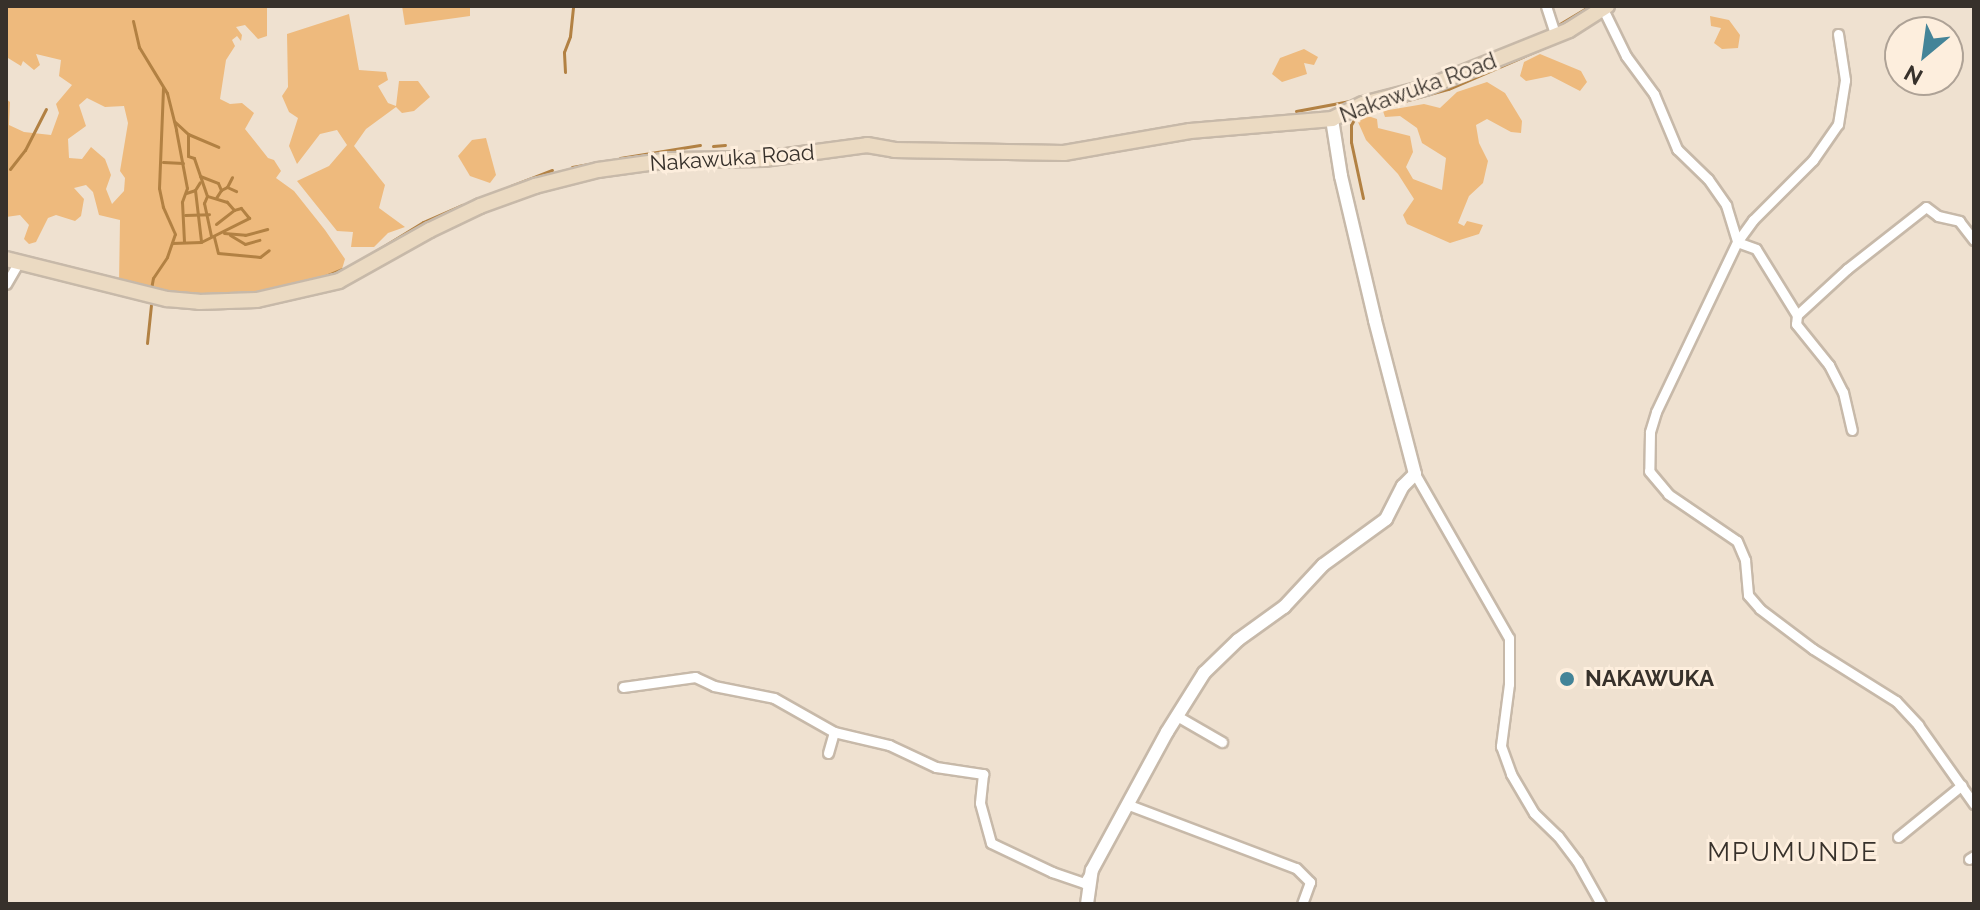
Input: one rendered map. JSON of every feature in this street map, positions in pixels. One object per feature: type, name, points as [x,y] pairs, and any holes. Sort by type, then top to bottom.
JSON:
[{"type":"main road","name":"Nakawuka Road","points":[[12,261],[167,299],[199,302],[257,300],[339,281],[480,206],[535,186],[598,170],[670,160],[764,159],[867,145],[894,150],[1064,153],[1190,131],[1332,119],[1363,104],[1425,88],[1556,36],[1605,7]]},
{"type":"street","points":[[1546,6],[1556,36]]},
{"type":"street","points":[[1605,7],[1626,56],[1654,94],[1677,149],[1708,179],[1726,205],[1737,242]]},
{"type":"street","points":[[1838,34],[1845,80],[1838,124],[1813,160],[1753,220],[1737,242],[1656,412],[1650,432],[1649,471],[1668,494],[1737,541],[1745,560],[1748,595],[1760,609],[1813,649],[1896,701],[1973,799]]},
{"type":"street","points":[[1332,119],[1341,176],[1415,474],[1509,638],[1509,684],[1501,746],[1511,774],[1534,813],[1558,836],[1577,861],[1601,904]]},
{"type":"street","points":[[1797,315],[1847,269],[1926,207],[1938,216],[1959,221],[1974,240]]},
{"type":"street","points":[[1737,242],[1756,249],[1797,315],[1796,324],[1829,365],[1843,392],[1852,430]]},
{"type":"street","points":[[6,284],[12,261]]},
{"type":"street","points":[[623,687],[695,677],[714,686],[774,698],[834,732],[889,745],[936,767],[983,774],[980,803],[991,843],[1052,872],[1084,883],[1204,673],[1238,640],[1284,607],[1323,565],[1386,519],[1403,486],[1415,474]]},
{"type":"street","points":[[1177,716],[1222,742]]},
{"type":"street","points":[[828,753],[834,732]]},
{"type":"street","points":[[1898,837],[1962,785]]},
{"type":"street","points":[[1129,805],[1296,868],[1310,882],[1302,904]]},
{"type":"street","points":[[1087,904],[1092,870]]},
{"type":"shaded area","points":[[6,6],[267,6],[267,36],[258,39],[245,25],[236,27],[242,35],[241,41],[237,36],[232,40],[235,46],[226,60],[220,99],[230,104],[242,103],[254,113],[245,129],[281,171],[276,178],[294,191],[325,230],[345,259],[342,269],[316,280],[240,294],[177,293],[119,284],[120,220],[99,215],[93,192],[86,185],[74,188],[84,199],[81,216],[75,221],[56,215],[48,218],[36,242],[29,244],[24,239],[29,225],[20,215],[6,217],[6,99],[10,102],[9,125],[24,132],[51,135],[59,113],[56,104],[72,85],[59,76],[61,60],[36,54],[40,65],[34,70],[23,61],[21,66],[8,58]],"holes":[[[87,98],[105,107],[124,106],[128,123],[120,171],[125,178],[124,191],[112,204],[106,189],[111,175],[105,159],[91,147],[82,159],[69,158],[68,139],[86,126],[79,105]]]},
{"type":"shaded area","points":[[402,6],[470,6],[470,16],[405,25]]},
{"type":"shaded area","points":[[349,14],[359,70],[386,72],[388,80],[378,86],[388,103],[396,106],[399,81],[418,81],[430,97],[414,111],[402,113],[396,107],[366,129],[354,146],[385,185],[379,208],[405,227],[388,233],[374,247],[351,247],[353,232],[337,231],[297,181],[329,166],[347,145],[337,130],[320,134],[297,164],[289,146],[298,118],[289,112],[282,96],[288,87],[287,34]]},
{"type":"shaded area","points":[[1710,16],[1729,20],[1740,35],[1738,48],[1722,49],[1714,43],[1721,28],[1711,26]]},
{"type":"shaded area","points":[[1304,49],[1318,57],[1314,65],[1304,63],[1307,74],[1282,82],[1272,74],[1280,58]]},
{"type":"shaded area","points":[[1540,54],[1581,71],[1587,82],[1580,91],[1551,76],[1526,81],[1520,76],[1524,62]]},
{"type":"shaded area","points":[[1487,82],[1505,93],[1522,121],[1521,133],[1511,132],[1487,119],[1476,125],[1479,143],[1488,161],[1483,183],[1469,196],[1458,223],[1464,226],[1467,221],[1483,225],[1479,234],[1450,243],[1407,224],[1403,215],[1414,199],[1398,174],[1366,140],[1358,122],[1368,116],[1377,119],[1378,128],[1410,136],[1413,152],[1406,167],[1413,179],[1442,190],[1446,158],[1422,143],[1417,128],[1400,116],[1385,117],[1383,111],[1424,104],[1440,108],[1457,92]]},
{"type":"shaded area","points":[[486,138],[496,175],[490,183],[470,176],[458,156],[472,140]]},
{"type":"waterway","points":[[565,72],[564,52],[570,36],[573,6]]},
{"type":"waterway","points":[[1558,25],[1590,6]]},
{"type":"waterway","points":[[133,21],[139,47],[167,93],[176,130],[187,188],[182,202],[184,242]]},
{"type":"waterway","points":[[1363,198],[1351,142],[1351,125],[1357,114],[1448,89],[1571,36]]},
{"type":"waterway","points":[[151,289],[153,278],[167,257],[175,234],[163,207],[159,188],[163,88]]},
{"type":"waterway","points":[[1296,111],[1355,100]]},
{"type":"waterway","points":[[10,169],[25,150],[46,109]]},
{"type":"waterway","points":[[174,121],[188,134],[218,147]]},
{"type":"waterway","points":[[172,243],[201,242],[249,218],[241,208],[234,210],[227,202],[207,196],[194,158],[188,156],[188,134]]},
{"type":"waterway","points":[[620,158],[700,145]]},
{"type":"waterway","points":[[713,146],[725,145]]},
{"type":"waterway","points":[[572,167],[605,161]]},
{"type":"waterway","points":[[163,162],[183,163]]},
{"type":"waterway","points":[[511,186],[552,170]]},
{"type":"waterway","points":[[200,176],[218,183],[221,190],[216,198]]},
{"type":"waterway","points":[[227,187],[232,177]]},
{"type":"waterway","points":[[186,193],[195,190],[200,182]]},
{"type":"waterway","points":[[221,190],[227,187],[236,191]]},
{"type":"waterway","points":[[475,200],[504,189]]},
{"type":"waterway","points":[[195,190],[201,241]]},
{"type":"waterway","points":[[207,196],[204,203],[211,236]]},
{"type":"waterway","points":[[358,262],[423,222],[462,205]]},
{"type":"waterway","points":[[216,224],[234,210]]},
{"type":"waterway","points":[[185,215],[209,214]]},
{"type":"waterway","points":[[224,233],[245,235],[267,229]]},
{"type":"waterway","points":[[230,235],[245,244],[259,240]]},
{"type":"waterway","points":[[214,237],[218,253],[260,257],[269,250]]},
{"type":"waterway","points":[[316,280],[342,269]]},
{"type":"waterway","points":[[287,285],[308,281]]},
{"type":"waterway","points":[[147,343],[151,305]]},
{"type":"place","name":"NAKAWUKA","points":[[1567,679]]},
{"type":"district","name":"MPUMUNDE","points":[[1793,853]]}]
